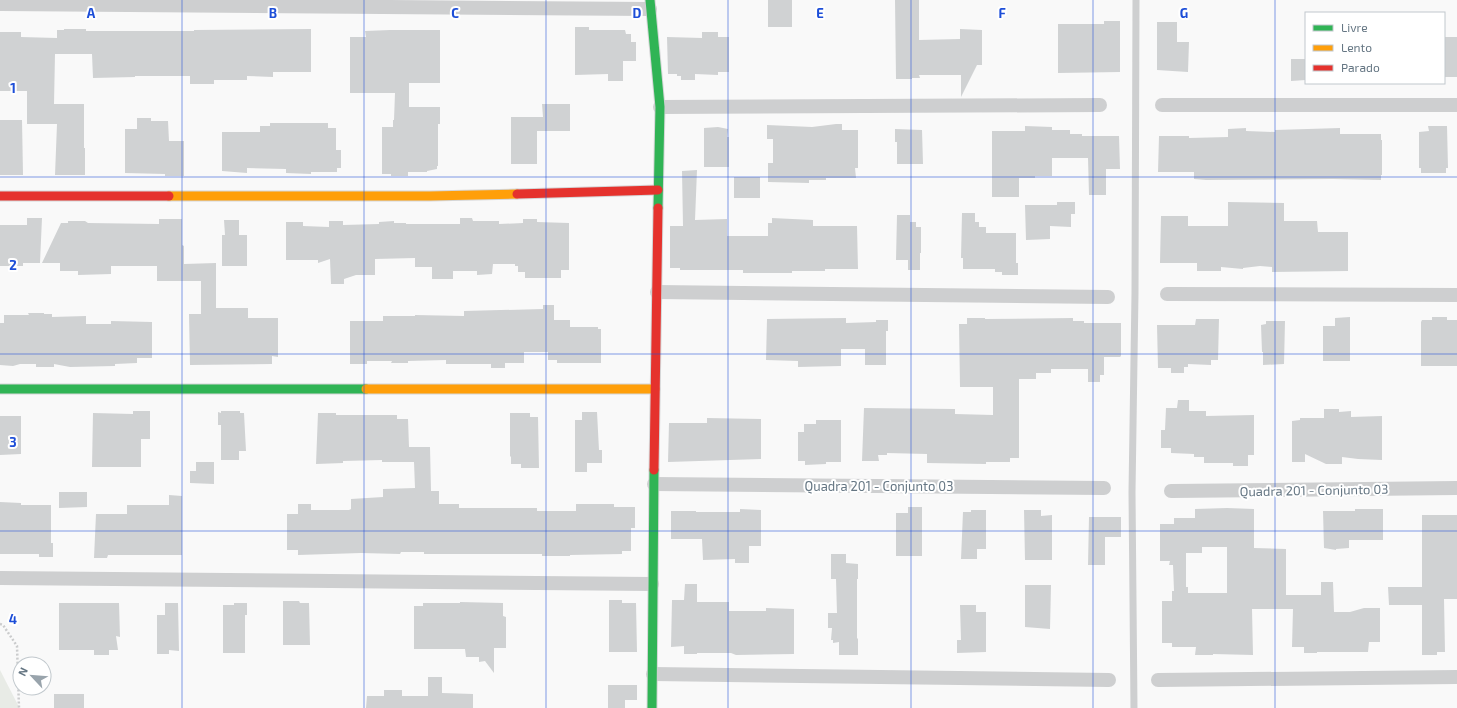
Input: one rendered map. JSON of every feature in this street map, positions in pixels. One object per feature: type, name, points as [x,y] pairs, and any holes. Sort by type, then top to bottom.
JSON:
[{"type":"street","points":[[0,4],[650,5],[660,107],[652,584],[652,708]]},
{"type":"street","points":[[660,107],[1100,105]]},
{"type":"street","points":[[1162,105],[1457,105]]},
{"type":"street","points":[[0,196],[430,196],[658,190]]},
{"type":"street","points":[[657,292],[1108,297]]},
{"type":"street","points":[[1167,294],[1457,295]]},
{"type":"street","points":[[0,389],[655,389]]},
{"type":"street","name":"Quadra 201 - Conjunto 03","points":[[654,484],[1104,488]]},
{"type":"street","name":"Quadra 201 - Conjunto 03","points":[[1171,492],[1457,488]]},
{"type":"street","points":[[0,578],[652,584]]},
{"type":"street","points":[[653,674],[1109,680]]},
{"type":"street","points":[[1158,680],[1457,678]]},
{"type":"lane","points":[[1134,708],[1132,492],[1135,293],[1136,0]]},
{"type":"path","points":[[0,624],[3,625],[17,646],[19,708]]},
{"type":"shaded area","points":[[0,670],[19,708],[0,708]]},
{"type":"building","points":[[768,0],[792,0],[792,27],[768,27]]},
{"type":"building","points":[[895,0],[919,0],[919,40],[960,39],[960,29],[982,30],[982,65],[977,65],[961,97],[961,75],[919,75],[920,78],[896,79]]},
{"type":"building","points":[[1104,21],[1120,21],[1120,72],[1058,73],[1058,24],[1104,24]]},
{"type":"building","points":[[1157,22],[1177,22],[1177,42],[1189,42],[1188,72],[1157,70]]},
{"type":"building","points":[[575,27],[589,27],[589,30],[625,30],[626,34],[631,34],[631,42],[636,42],[636,61],[623,61],[623,81],[608,81],[608,74],[575,75]]},
{"type":"building","points":[[86,29],[86,31],[194,31],[311,29],[311,72],[273,72],[273,77],[247,76],[247,80],[214,80],[214,84],[190,84],[190,76],[93,78],[92,54],[55,54],[54,104],[84,104],[85,175],[55,175],[57,124],[27,124],[27,91],[0,91],[0,32],[21,32],[21,37],[57,38],[57,30]]},
{"type":"building","points":[[440,30],[440,83],[409,83],[409,107],[440,107],[440,124],[438,124],[438,166],[437,169],[427,172],[408,172],[408,176],[391,176],[391,174],[382,174],[382,127],[393,127],[395,93],[350,93],[350,37],[366,37],[365,31]]},
{"type":"building","points":[[702,32],[718,32],[718,37],[729,37],[729,72],[718,72],[718,75],[695,74],[695,80],[681,80],[681,76],[677,76],[677,74],[668,74],[667,37],[702,38]]},
{"type":"building","points":[[1445,37],[1457,37],[1457,77],[1445,77]]},
{"type":"building","points":[[1291,59],[1305,59],[1305,80],[1291,81]]},
{"type":"building","points":[[542,104],[570,104],[570,131],[537,131],[537,164],[511,164],[511,117],[543,117]]},
{"type":"building","points":[[137,118],[151,118],[151,121],[168,121],[169,141],[184,141],[184,176],[125,173],[125,129],[137,129]]},
{"type":"building","points":[[0,120],[22,120],[23,175],[0,175]]},
{"type":"building","points":[[270,123],[328,123],[328,128],[336,128],[336,150],[341,150],[341,168],[337,168],[337,172],[311,172],[311,174],[286,173],[286,169],[247,168],[247,173],[222,171],[222,132],[260,132],[260,126],[270,126]]},
{"type":"building","points":[[842,124],[842,130],[858,130],[858,168],[855,168],[856,178],[826,178],[826,180],[809,180],[809,183],[768,182],[768,163],[773,163],[773,139],[767,139],[767,125],[812,127]]},
{"type":"building","points":[[1025,126],[1052,127],[1052,130],[1070,130],[1070,134],[1082,134],[1082,136],[1119,136],[1120,169],[1106,169],[1106,195],[1089,195],[1088,158],[1052,158],[1052,176],[1019,178],[1019,197],[992,197],[992,131],[1025,131]]},
{"type":"building","points":[[1428,126],[1447,126],[1448,168],[1446,168],[1446,173],[1421,173],[1421,168],[1419,168],[1419,132],[1429,131]]},
{"type":"building","points":[[718,127],[728,129],[727,137],[729,137],[729,167],[704,167],[704,128]]},
{"type":"building","points":[[1246,128],[1246,131],[1275,132],[1275,130],[1340,128],[1340,134],[1381,134],[1381,180],[1206,180],[1194,179],[1194,172],[1158,172],[1159,136],[1189,136],[1189,138],[1228,137],[1228,129]]},
{"type":"building","points":[[895,129],[922,130],[923,164],[897,164],[897,142],[895,142]]},
{"type":"building","points":[[697,170],[695,220],[727,219],[727,236],[768,236],[768,223],[772,223],[772,218],[813,220],[813,226],[857,226],[858,269],[792,271],[792,273],[743,273],[743,270],[680,270],[680,268],[670,268],[670,226],[683,226],[682,171]]},
{"type":"building","points":[[734,177],[760,177],[760,198],[734,198]]},
{"type":"building","points":[[1057,202],[1075,202],[1075,214],[1071,214],[1071,227],[1050,226],[1050,239],[1026,240],[1025,205],[1057,205]]},
{"type":"building","points":[[1228,202],[1284,203],[1284,221],[1317,221],[1318,232],[1348,232],[1348,271],[1272,272],[1272,267],[1260,266],[1243,269],[1221,267],[1221,271],[1197,271],[1197,263],[1160,263],[1161,216],[1188,216],[1188,226],[1228,226]]},
{"type":"building","points":[[962,213],[975,213],[975,222],[979,222],[979,227],[986,227],[986,233],[1016,233],[1016,263],[1018,263],[1018,275],[1002,275],[1002,272],[995,272],[995,269],[963,269],[963,258],[961,258]]},
{"type":"building","points":[[897,215],[910,215],[910,222],[916,222],[916,227],[921,227],[920,270],[908,270],[908,260],[896,260]]},
{"type":"building","points":[[27,218],[42,218],[40,263],[23,263],[23,266],[0,266],[0,225],[27,225]]},
{"type":"building","points":[[460,218],[472,218],[473,221],[499,221],[499,224],[523,223],[523,219],[537,219],[537,222],[569,223],[569,270],[561,270],[561,278],[525,278],[525,272],[518,272],[518,266],[515,266],[515,264],[493,264],[492,274],[477,275],[477,271],[453,271],[453,279],[432,279],[432,267],[415,267],[415,258],[375,259],[375,275],[356,275],[344,279],[344,284],[331,284],[330,259],[318,263],[318,260],[286,260],[286,222],[303,222],[303,226],[329,227],[329,221],[343,221],[343,225],[379,224],[379,222],[394,221],[394,223],[406,224],[460,224]]},
{"type":"building","points":[[159,219],[182,219],[184,264],[216,263],[216,308],[248,308],[248,318],[278,318],[278,357],[272,356],[272,364],[190,365],[189,314],[201,314],[201,281],[157,281],[157,266],[111,266],[111,274],[78,275],[78,271],[60,271],[60,263],[42,263],[61,223],[68,223],[68,221],[85,221],[88,223],[159,224]]},
{"type":"building","points":[[224,220],[239,220],[239,235],[247,235],[247,266],[222,266],[222,235],[225,235]]},
{"type":"building","points":[[543,305],[554,305],[554,320],[570,320],[570,327],[598,327],[598,329],[601,329],[601,363],[557,363],[557,360],[548,360],[548,352],[524,352],[524,363],[505,363],[505,368],[491,368],[491,364],[446,364],[446,360],[408,361],[408,363],[391,363],[392,361],[367,361],[367,364],[350,364],[350,321],[383,321],[383,316],[464,316],[464,311],[543,309]]},
{"type":"building","points":[[28,313],[52,314],[52,317],[86,316],[86,324],[111,324],[111,321],[152,322],[152,358],[137,358],[137,363],[115,364],[115,366],[70,367],[54,364],[54,367],[36,367],[36,364],[20,364],[13,366],[0,365],[0,323],[4,323],[4,315],[29,315]]},
{"type":"building","points":[[1350,317],[1350,361],[1323,361],[1323,326],[1335,326],[1335,318]]},
{"type":"building","points":[[1432,317],[1447,317],[1447,320],[1457,320],[1457,366],[1421,366],[1421,322],[1422,320],[1432,320]]},
{"type":"building","points":[[846,318],[846,323],[888,320],[888,331],[886,331],[886,365],[865,365],[865,349],[841,349],[841,366],[798,367],[798,361],[766,360],[767,319]]},
{"type":"building","points":[[967,318],[1073,318],[1073,321],[1084,321],[1084,323],[1121,323],[1121,356],[1104,357],[1104,375],[1100,375],[1100,382],[1088,382],[1088,369],[1051,369],[1051,373],[1036,373],[1036,379],[1019,379],[1019,458],[1010,458],[1010,462],[986,462],[986,464],[927,463],[927,454],[887,453],[887,455],[878,455],[879,461],[862,461],[864,408],[955,409],[955,414],[993,415],[993,387],[960,387],[959,324],[967,324]]},
{"type":"building","points":[[1196,319],[1219,319],[1218,360],[1211,360],[1211,365],[1188,364],[1188,367],[1184,367],[1184,373],[1171,373],[1171,368],[1158,368],[1157,325],[1195,325]]},
{"type":"building","points":[[1266,321],[1285,321],[1284,364],[1263,365],[1261,325],[1266,324]]},
{"type":"building","points":[[1178,400],[1189,400],[1189,411],[1206,411],[1206,416],[1254,415],[1254,455],[1248,455],[1248,466],[1233,466],[1233,463],[1204,463],[1204,457],[1194,457],[1194,454],[1171,453],[1171,448],[1161,448],[1161,430],[1165,430],[1166,408],[1177,408]]},
{"type":"building","points":[[1324,409],[1339,409],[1339,412],[1351,411],[1351,417],[1382,416],[1382,460],[1342,457],[1342,464],[1326,464],[1305,454],[1305,462],[1292,462],[1292,421],[1300,420],[1300,418],[1324,418]]},
{"type":"building","points":[[133,411],[150,411],[150,439],[141,439],[141,467],[92,467],[93,413],[133,414]]},
{"type":"building","points":[[221,411],[240,411],[240,413],[244,413],[246,451],[239,451],[239,460],[221,460],[221,425],[218,425],[218,412],[221,413]]},
{"type":"building","points":[[582,412],[597,412],[599,450],[602,450],[602,463],[587,463],[587,472],[575,472],[575,420],[582,420]]},
{"type":"building","points":[[318,413],[336,413],[336,415],[397,415],[397,419],[408,419],[409,447],[430,447],[431,491],[439,491],[439,504],[459,504],[459,508],[537,508],[537,511],[576,511],[576,504],[614,504],[614,507],[635,507],[635,528],[631,528],[631,551],[622,551],[622,554],[570,556],[542,556],[542,554],[424,554],[424,552],[401,552],[400,554],[361,553],[298,555],[298,550],[287,550],[287,514],[298,514],[298,504],[311,504],[311,510],[349,510],[351,509],[351,499],[383,497],[383,489],[415,488],[414,462],[382,462],[382,460],[343,461],[343,463],[316,464]]},
{"type":"building","points":[[510,413],[530,413],[530,417],[538,417],[539,468],[521,468],[521,464],[511,464]]},
{"type":"building","points":[[0,416],[21,416],[21,454],[0,455]]},
{"type":"building","points":[[707,418],[761,419],[761,459],[668,462],[669,423],[707,423]]},
{"type":"building","points":[[816,420],[841,420],[841,462],[826,462],[826,464],[805,465],[805,461],[798,461],[798,432],[804,432],[804,424],[816,424]]},
{"type":"building","points":[[196,462],[214,462],[214,484],[190,483],[190,471],[196,471]]},
{"type":"building","points":[[59,492],[87,492],[87,507],[59,508]]},
{"type":"building","points":[[169,495],[182,496],[182,555],[108,555],[107,558],[94,558],[96,514],[127,514],[127,505],[169,505]]},
{"type":"building","points":[[0,502],[21,503],[21,505],[51,505],[51,543],[53,543],[53,557],[39,557],[39,554],[0,554]]},
{"type":"building","points":[[908,507],[922,507],[922,556],[896,556],[896,513],[908,513]]},
{"type":"building","points":[[740,509],[761,510],[761,546],[749,546],[749,563],[735,563],[735,559],[703,560],[702,539],[671,539],[671,511],[740,512]]},
{"type":"building","points":[[1195,509],[1254,509],[1254,548],[1286,549],[1286,595],[1321,595],[1321,582],[1333,582],[1334,612],[1350,612],[1364,608],[1380,608],[1380,642],[1369,642],[1368,652],[1304,653],[1304,647],[1292,647],[1293,609],[1252,609],[1253,655],[1195,655],[1196,647],[1172,647],[1172,643],[1162,643],[1162,601],[1172,601],[1172,591],[1174,591],[1173,565],[1169,565],[1170,561],[1160,561],[1160,524],[1174,524],[1174,518],[1195,518]],"holes":[[[1202,547],[1227,547],[1227,593],[1188,593],[1188,587],[1186,587],[1186,553],[1202,553]]]},
{"type":"building","points":[[1355,509],[1383,509],[1383,540],[1349,540],[1349,548],[1336,550],[1324,548],[1323,511],[1355,511]]},
{"type":"building","points":[[971,510],[986,510],[986,549],[977,549],[977,559],[961,559],[963,512],[971,512]]},
{"type":"building","points":[[1024,510],[1041,510],[1041,516],[1052,515],[1052,560],[1025,560]]},
{"type":"building","points":[[1422,515],[1457,515],[1457,599],[1444,599],[1445,652],[1437,652],[1437,655],[1422,655],[1422,605],[1389,605],[1388,587],[1422,587]]},
{"type":"building","points":[[1089,517],[1121,517],[1121,537],[1105,537],[1105,565],[1088,565]]},
{"type":"building","points":[[831,554],[846,554],[846,563],[858,564],[858,655],[839,655],[839,642],[833,643],[833,640],[831,640],[832,628],[828,628],[828,613],[837,613],[836,579],[831,579]]},
{"type":"building","points":[[685,584],[697,584],[697,602],[729,602],[729,611],[766,611],[766,608],[794,609],[794,654],[684,654],[684,646],[671,647],[672,600],[684,600]]},
{"type":"building","points":[[1025,585],[1051,585],[1050,629],[1025,627]]},
{"type":"building","points":[[609,600],[622,600],[622,603],[636,603],[637,652],[609,652]]},
{"type":"building","points":[[283,601],[299,601],[300,603],[309,603],[310,645],[283,645]]},
{"type":"building","points":[[59,603],[119,603],[120,637],[116,636],[118,650],[109,650],[109,655],[94,655],[94,650],[59,650]]},
{"type":"building","points":[[165,603],[178,603],[179,651],[169,650],[169,654],[157,654],[157,615],[165,615]]},
{"type":"building","points":[[234,603],[247,603],[247,615],[245,615],[245,653],[223,653],[223,605],[234,605]]},
{"type":"building","points":[[423,603],[503,603],[503,616],[506,617],[506,648],[494,648],[494,673],[485,661],[479,662],[479,657],[466,657],[465,649],[414,649],[414,606],[423,606]]},
{"type":"building","points":[[960,605],[976,605],[976,612],[986,612],[986,652],[957,653],[957,640],[961,640]]},
{"type":"building","points":[[428,677],[442,677],[442,693],[473,694],[473,708],[366,708],[367,696],[384,696],[384,690],[402,690],[402,696],[428,696]]},
{"type":"building","points":[[608,685],[637,685],[637,700],[625,700],[625,708],[608,708]]},
{"type":"building","points":[[54,694],[84,694],[84,708],[54,708]]},
{"type":"traffic: fast","points":[[650,0],[660,107],[658,208]]},
{"type":"traffic: fast","points":[[0,389],[366,389]]},
{"type":"traffic: fast","points":[[652,708],[654,470]]},
{"type":"traffic: slow","points":[[169,196],[430,196],[517,194]]},
{"type":"traffic: slow","points":[[366,389],[655,389]]},
{"type":"traffic: jam","points":[[517,194],[658,190]]},
{"type":"traffic: jam","points":[[0,196],[169,196]]},
{"type":"traffic: jam","points":[[654,470],[658,208]]}]
